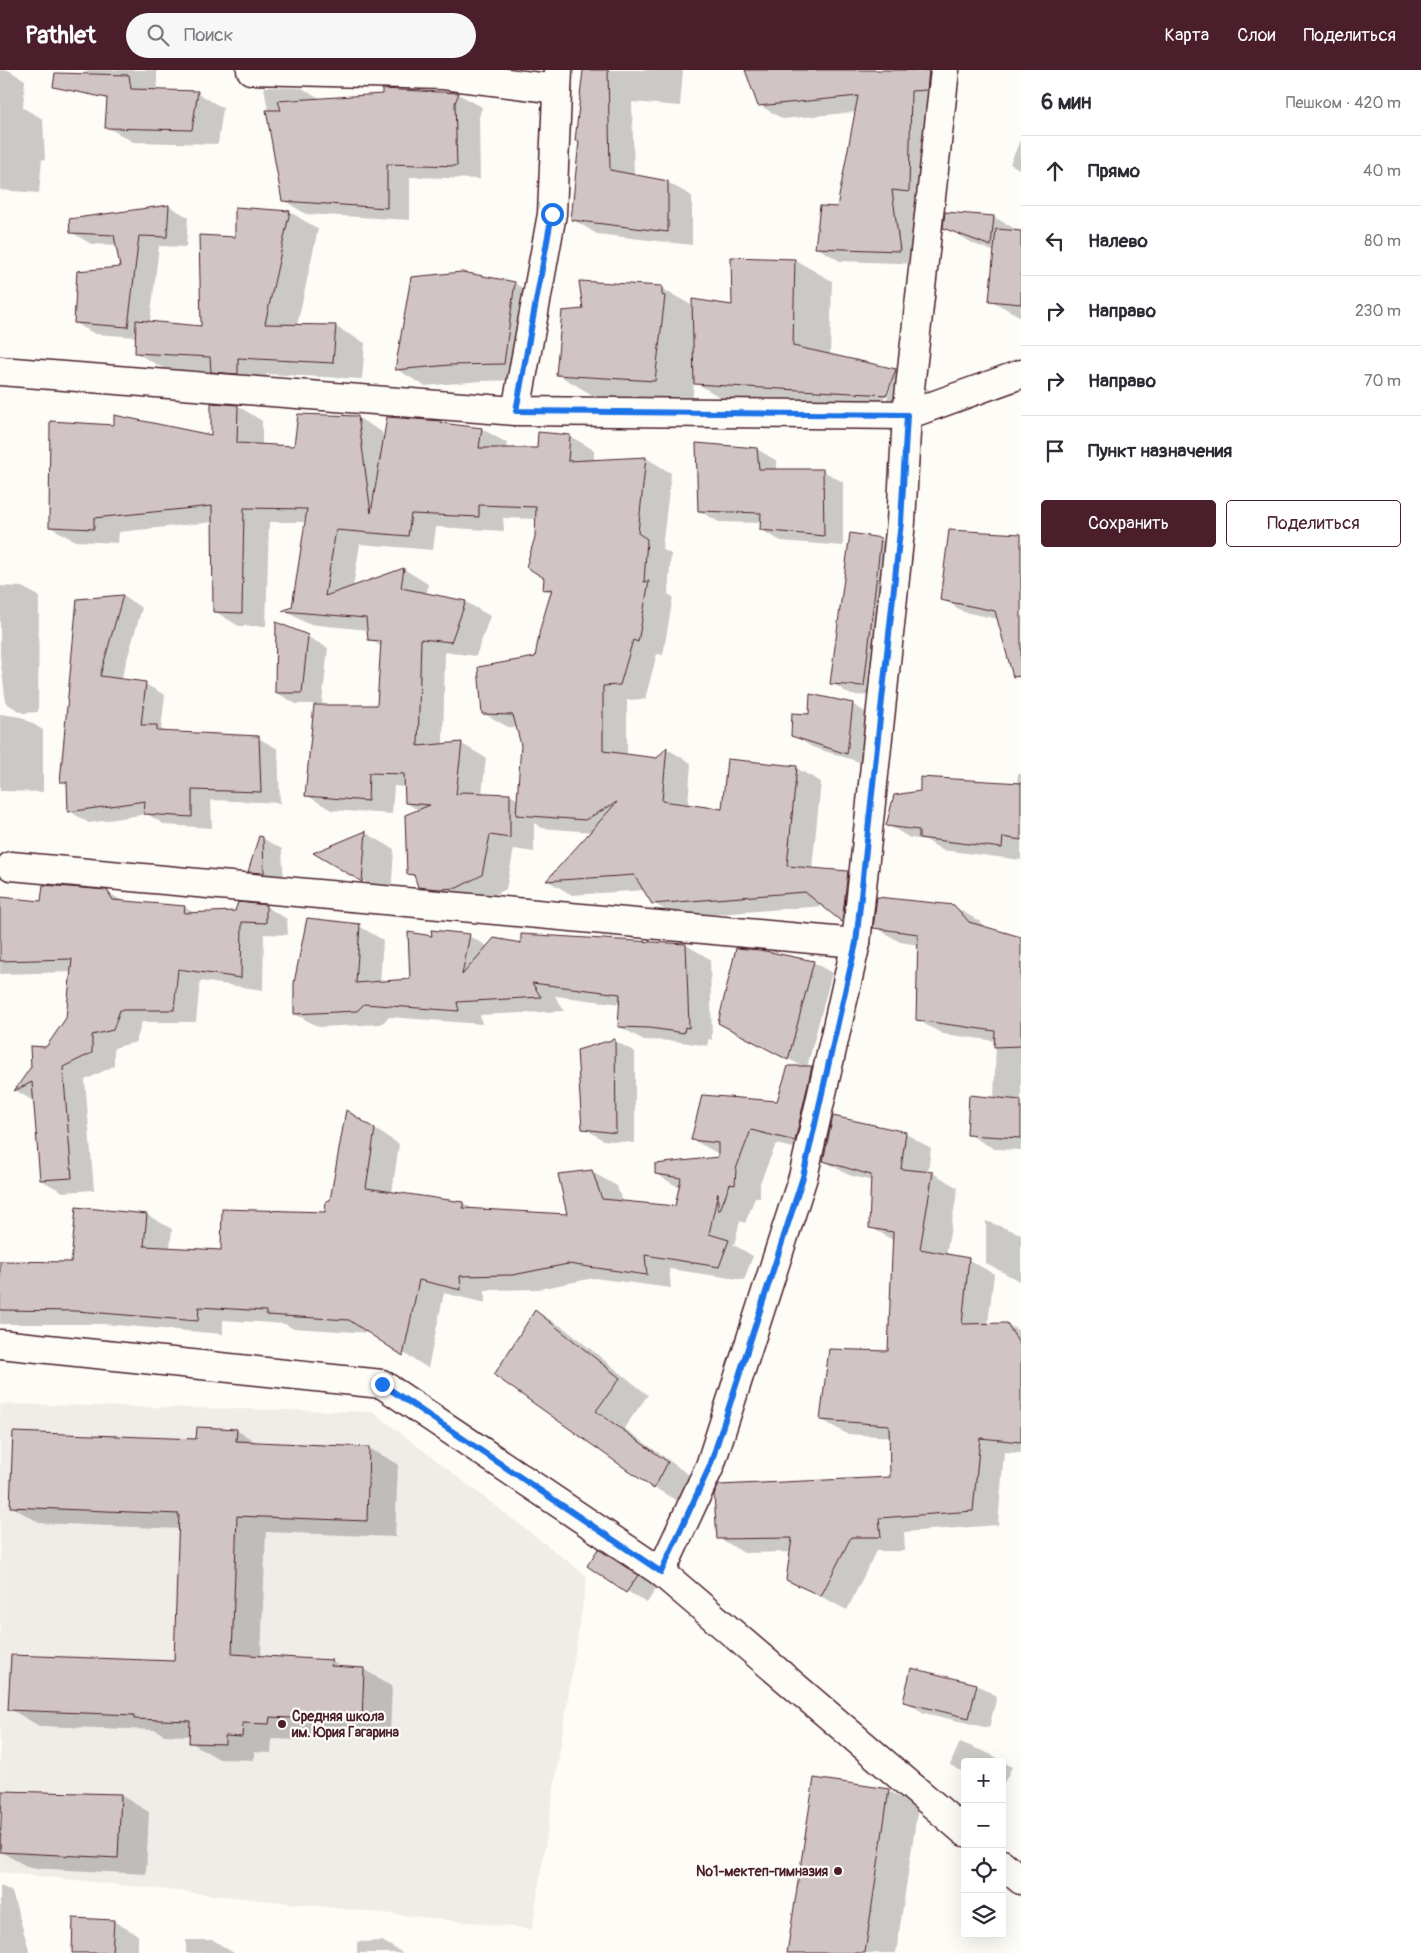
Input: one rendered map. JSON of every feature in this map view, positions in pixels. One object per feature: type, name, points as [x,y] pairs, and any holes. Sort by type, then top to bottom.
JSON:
[{"type":"street","points":[[251,70],[557,80],[552,214],[516,411]]},
{"type":"street","points":[[661,1572],[710,1466],[803,1177],[856,943],[901,522],[907,415],[945,70]]},
{"type":"street","points":[[0,371],[516,411],[907,415],[1021,374]]},
{"type":"street","points":[[11,866],[856,943]]},
{"type":"street","points":[[0,1344],[382,1384],[661,1572],[961,1829]]},
{"type":"street","points":[[1006,1867],[1021,1880]]},
{"type":"shaded area","name":"Средняя школа им. Юрия Гагарина","points":[[0,1404],[373,1412],[587,1576],[532,1929],[0,1872]]},
{"type":"building","points":[[583,70],[608,70],[610,170],[668,181],[668,232],[571,220],[579,141],[575,141]]},
{"type":"building","points":[[745,70],[929,70],[927,90],[911,91],[909,192],[892,190],[900,251],[815,248],[820,206],[837,207],[858,96],[758,106]]},
{"type":"building","points":[[55,73],[129,75],[131,89],[198,91],[192,130],[105,128],[107,98],[53,87]]},
{"type":"building","points":[[382,89],[459,93],[455,103],[457,166],[387,164],[387,208],[282,201],[266,110],[281,110],[278,101],[382,94]]},
{"type":"building","points":[[169,205],[167,237],[139,236],[128,327],[74,323],[77,271],[120,267],[114,235],[70,233],[69,219]]},
{"type":"building","points":[[235,207],[290,211],[265,324],[336,325],[333,363],[238,358],[238,374],[211,372],[210,357],[135,353],[136,320],[201,326],[199,235],[235,237]]},
{"type":"building","points":[[945,212],[994,216],[991,246],[943,228]]},
{"type":"building","points":[[996,229],[1021,231],[1021,304],[989,301]]},
{"type":"building","points":[[731,257],[795,259],[793,346],[896,369],[887,395],[694,384],[692,299],[732,305]]},
{"type":"building","points":[[462,272],[515,282],[504,364],[450,365],[395,370],[411,277]]},
{"type":"building","points":[[579,281],[662,286],[662,295],[665,296],[655,381],[556,375],[562,311],[583,309]]},
{"type":"building","points":[[211,403],[238,405],[237,443],[294,446],[298,414],[358,416],[371,513],[387,417],[441,421],[441,423],[482,428],[479,448],[537,448],[538,432],[570,435],[568,461],[646,457],[638,533],[647,539],[644,582],[649,581],[638,642],[633,640],[620,685],[603,686],[603,751],[657,758],[667,747],[662,801],[722,809],[727,759],[797,766],[787,866],[848,871],[842,922],[805,892],[652,904],[634,875],[546,881],[617,802],[585,820],[516,815],[521,745],[513,715],[482,714],[478,667],[535,657],[540,629],[552,589],[543,590],[544,578],[526,567],[535,537],[536,507],[479,505],[479,517],[411,514],[408,536],[336,530],[325,596],[404,568],[401,588],[466,601],[451,642],[421,639],[418,746],[462,742],[456,795],[462,792],[510,794],[510,838],[490,835],[482,875],[457,888],[439,889],[418,887],[414,875],[407,874],[405,815],[430,805],[405,803],[404,774],[369,773],[368,801],[305,796],[314,705],[377,705],[381,641],[368,640],[366,618],[282,611],[292,607],[307,509],[244,508],[242,613],[213,612],[212,506],[94,518],[94,529],[49,527],[50,421],[114,425],[114,415],[211,435]]},
{"type":"building","points":[[696,443],[757,448],[759,469],[823,469],[824,536],[760,530],[761,513],[698,511]]},
{"type":"building","points":[[949,530],[1021,534],[1021,676],[1013,677],[995,611],[940,600]]},
{"type":"building","points":[[850,533],[881,538],[864,686],[830,684]]},
{"type":"building","points":[[123,595],[100,676],[146,682],[141,725],[157,725],[157,731],[259,736],[261,792],[192,790],[192,817],[144,814],[145,801],[68,812],[67,782],[60,782],[77,599]]},
{"type":"building","points":[[276,622],[308,635],[302,693],[275,693]]},
{"type":"building","points":[[810,694],[853,703],[847,754],[791,736],[792,713],[809,714]]},
{"type":"building","points":[[920,777],[1021,783],[1021,840],[1003,837],[1002,848],[919,838],[919,830],[886,826],[894,795],[920,791]]},
{"type":"building","points":[[366,831],[362,882],[313,853]]},
{"type":"building","points":[[259,836],[263,837],[264,873],[248,872]]},
{"type":"building","points":[[43,885],[107,890],[113,900],[185,906],[184,913],[235,911],[238,902],[266,905],[266,923],[242,922],[241,978],[178,969],[174,1010],[120,1010],[113,1030],[92,1035],[92,1053],[63,1067],[72,1178],[40,1180],[32,1082],[14,1091],[31,1067],[30,1046],[46,1047],[66,1018],[72,959],[0,961],[0,897],[41,901]]},
{"type":"building","points":[[877,897],[954,905],[969,922],[1021,937],[1021,1046],[994,1047],[995,1031],[916,1020],[918,934],[873,928]]},
{"type":"building","points":[[307,918],[360,924],[356,983],[410,979],[408,932],[432,936],[431,930],[470,934],[462,975],[494,938],[521,943],[521,934],[686,944],[689,1028],[685,1027],[684,1033],[650,1028],[618,1027],[620,994],[532,983],[541,997],[457,1002],[459,1011],[364,1004],[357,1011],[294,1014],[294,983]]},
{"type":"building","points":[[736,948],[760,950],[814,961],[788,1060],[718,1023]]},
{"type":"building","points":[[615,1039],[616,1133],[582,1129],[577,1050]]},
{"type":"building","points":[[788,1066],[812,1066],[795,1141],[751,1130],[736,1169],[735,1185],[730,1184],[720,1210],[718,1210],[718,1193],[709,1234],[729,1240],[719,1267],[645,1255],[647,1275],[568,1264],[513,1275],[460,1276],[461,1290],[419,1280],[403,1356],[349,1320],[266,1315],[266,1311],[199,1307],[198,1321],[77,1311],[0,1310],[0,1261],[71,1262],[76,1207],[147,1214],[144,1246],[221,1250],[222,1209],[325,1212],[326,1201],[330,1200],[346,1110],[375,1129],[366,1188],[463,1202],[463,1208],[567,1214],[558,1174],[592,1170],[602,1199],[675,1206],[681,1178],[655,1174],[655,1164],[718,1157],[718,1143],[691,1140],[702,1095],[777,1101]]},
{"type":"building","points":[[969,1095],[1021,1100],[1021,1138],[967,1135]]},
{"type":"building","points":[[833,1116],[906,1132],[901,1169],[933,1172],[920,1249],[969,1258],[962,1324],[1007,1323],[1021,1347],[1021,1442],[980,1438],[973,1511],[879,1518],[881,1537],[851,1537],[821,1596],[786,1580],[792,1538],[717,1539],[714,1495],[719,1485],[890,1477],[889,1425],[820,1420],[829,1349],[888,1351],[893,1232],[869,1228],[871,1175],[823,1161]]},
{"type":"building","points":[[535,1310],[620,1378],[596,1411],[668,1462],[654,1489],[494,1375]]},
{"type":"building","points":[[197,1427],[237,1429],[236,1441],[369,1447],[367,1521],[237,1516],[232,1654],[332,1660],[331,1666],[364,1668],[362,1721],[270,1717],[269,1724],[243,1723],[242,1737],[225,1736],[225,1744],[189,1743],[190,1721],[134,1719],[134,1715],[8,1710],[11,1655],[174,1661],[179,1514],[10,1507],[13,1432],[196,1439]]},
{"type":"building","points":[[598,1549],[638,1575],[626,1593],[587,1566]]},
{"type":"building","points":[[911,1668],[977,1684],[969,1718],[903,1702]]},
{"type":"building","name":"№1-мектеп-гимназия","points":[[814,1778],[889,1789],[865,1953],[787,1953]]},
{"type":"building","points":[[2,1791],[121,1794],[118,1858],[0,1852]]},
{"type":"building","points":[[73,1918],[114,1920],[112,1953],[72,1953]]},
{"type":"place","name":"Средняя школа им. Юрия Гагарина","points":[[282,1724]]},
{"type":"place","name":"№1-мектеп-гимназия","points":[[838,1871]]},
{"type":"route","points":[[382,1384],[661,1572],[710,1466],[803,1177],[856,943],[901,522],[907,415],[516,411],[552,214]]}]
